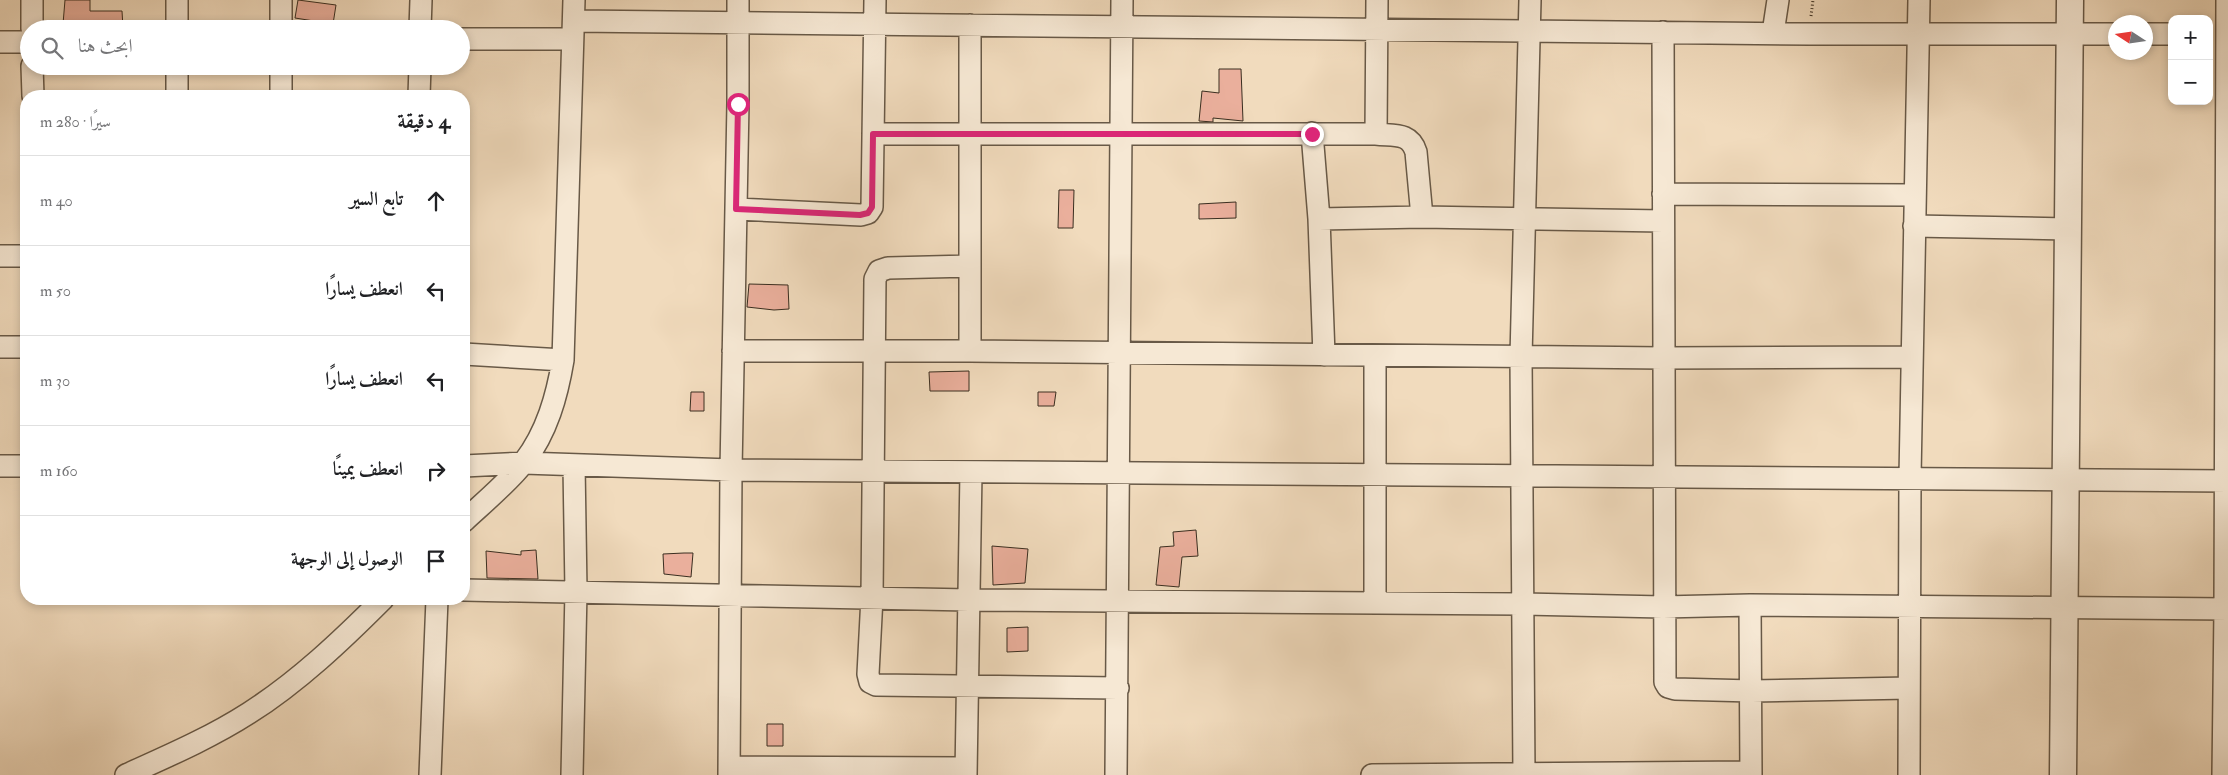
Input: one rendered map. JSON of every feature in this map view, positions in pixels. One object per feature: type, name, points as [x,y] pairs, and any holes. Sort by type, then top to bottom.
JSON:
[{"type":"street","points":[[32,0],[32,20]]},
{"type":"street","points":[[176,0],[177,20]]},
{"type":"street","points":[[281,0],[281,20]]},
{"type":"street","points":[[420,20],[421,0]]},
{"type":"street","points":[[738,0],[731,470],[729,771],[965,771],[971,472]]},
{"type":"street","points":[[736,209],[860,215],[868,213],[872,207],[875,0]]},
{"type":"street","points":[[1116,775],[1122,0]]},
{"type":"street","points":[[1376,134],[1378,0]]},
{"type":"street","points":[[1524,774],[1520,357],[1530,0]]},
{"type":"street","points":[[1773,33],[1778,0]]},
{"type":"street","points":[[1909,775],[1910,477],[1919,0]]},
{"type":"street","points":[[2063,775],[2063,606],[2066,478],[2070,0]]},
{"type":"street","points":[[2222,775],[2226,693],[2227,609],[2227,231],[2221,34],[2227,0]]},
{"type":"street","points":[[470,515],[524,463],[545,426],[557,395],[563,360],[573,20]]},
{"type":"street","points":[[470,37],[573,20],[1377,30],[2108,34]]},
{"type":"street","points":[[970,25],[970,351]]},
{"type":"street","points":[[1663,32],[1665,682],[1668,688],[1752,690],[1909,688]]},
{"type":"street","points":[[2153,34],[2168,34]]},
{"type":"street","points":[[0,42],[20,42]]},
{"type":"street","points":[[32,75],[32,90]]},
{"type":"street","points":[[177,75],[177,90]]},
{"type":"street","points":[[281,75],[281,90]]},
{"type":"street","points":[[420,75],[420,90]]},
{"type":"street","points":[[873,134],[1376,134],[1408,138],[1414,143],[1416,152],[1422,217]]},
{"type":"street","points":[[1312,134],[1324,355]]},
{"type":"street","points":[[1663,194],[1914,195]]},
{"type":"street","points":[[1318,219],[1422,217],[1663,221]]},
{"type":"street","points":[[1914,226],[2068,229]]},
{"type":"street","points":[[0,256],[20,256]]},
{"type":"street","points":[[970,266],[888,268],[880,271],[875,279],[872,597],[868,674],[870,682],[876,685],[1118,688]]},
{"type":"street","points":[[0,347],[20,347]]},
{"type":"street","points":[[733,351],[875,350],[1376,356],[1912,358]]},
{"type":"street","points":[[470,354],[563,360]]},
{"type":"street","points":[[1375,602],[1376,356]]},
{"type":"street","points":[[470,466],[524,463],[731,470],[2066,478],[2227,481]]},
{"type":"street","points":[[572,775],[576,591],[574,465]]},
{"type":"street","points":[[0,466],[20,466]]},
{"type":"street","points":[[470,590],[969,600],[1375,602],[1664,607],[1750,605],[2063,606],[2227,609]]},
{"type":"street","points":[[126,775],[196,744],[250,712],[301,673],[377,605]]},
{"type":"street","points":[[430,775],[437,605]]},
{"type":"street","points":[[1372,775],[1751,774],[1750,605]]},
{"type":"building","points":[[65,0],[90,0],[90,11],[122,11],[123,20],[63,20]]},
{"type":"building","points":[[298,0],[336,5],[334,20],[295,18]]},
{"type":"building","points":[[1219,69],[1241,69],[1243,121],[1213,118],[1213,122],[1199,121],[1202,91],[1219,93]]},
{"type":"building","points":[[1059,190],[1074,190],[1073,228],[1058,228]]},
{"type":"building","points":[[1236,202],[1236,218],[1199,219],[1199,204]]},
{"type":"building","points":[[749,284],[788,285],[789,309],[774,310],[747,307]]},
{"type":"building","points":[[969,371],[969,391],[930,391],[929,372]]},
{"type":"building","points":[[691,392],[704,392],[704,411],[690,411]]},
{"type":"building","points":[[1038,392],[1056,392],[1054,406],[1038,406]]},
{"type":"building","points":[[1196,530],[1198,556],[1182,557],[1179,587],[1156,585],[1160,547],[1174,546],[1173,532]]},
{"type":"building","points":[[992,546],[1028,549],[1025,583],[993,585]]},
{"type":"building","points":[[536,550],[538,579],[487,578],[486,551],[521,555],[521,551]]},
{"type":"building","points":[[693,553],[691,577],[664,574],[663,554]]},
{"type":"building","points":[[1028,627],[1028,651],[1007,652],[1007,628]]},
{"type":"building","points":[[767,724],[783,724],[783,746],[767,746]]},
{"type":"route","points":[[738,104],[736,209],[860,215],[868,213],[872,207],[873,134],[1312,134]]}]
